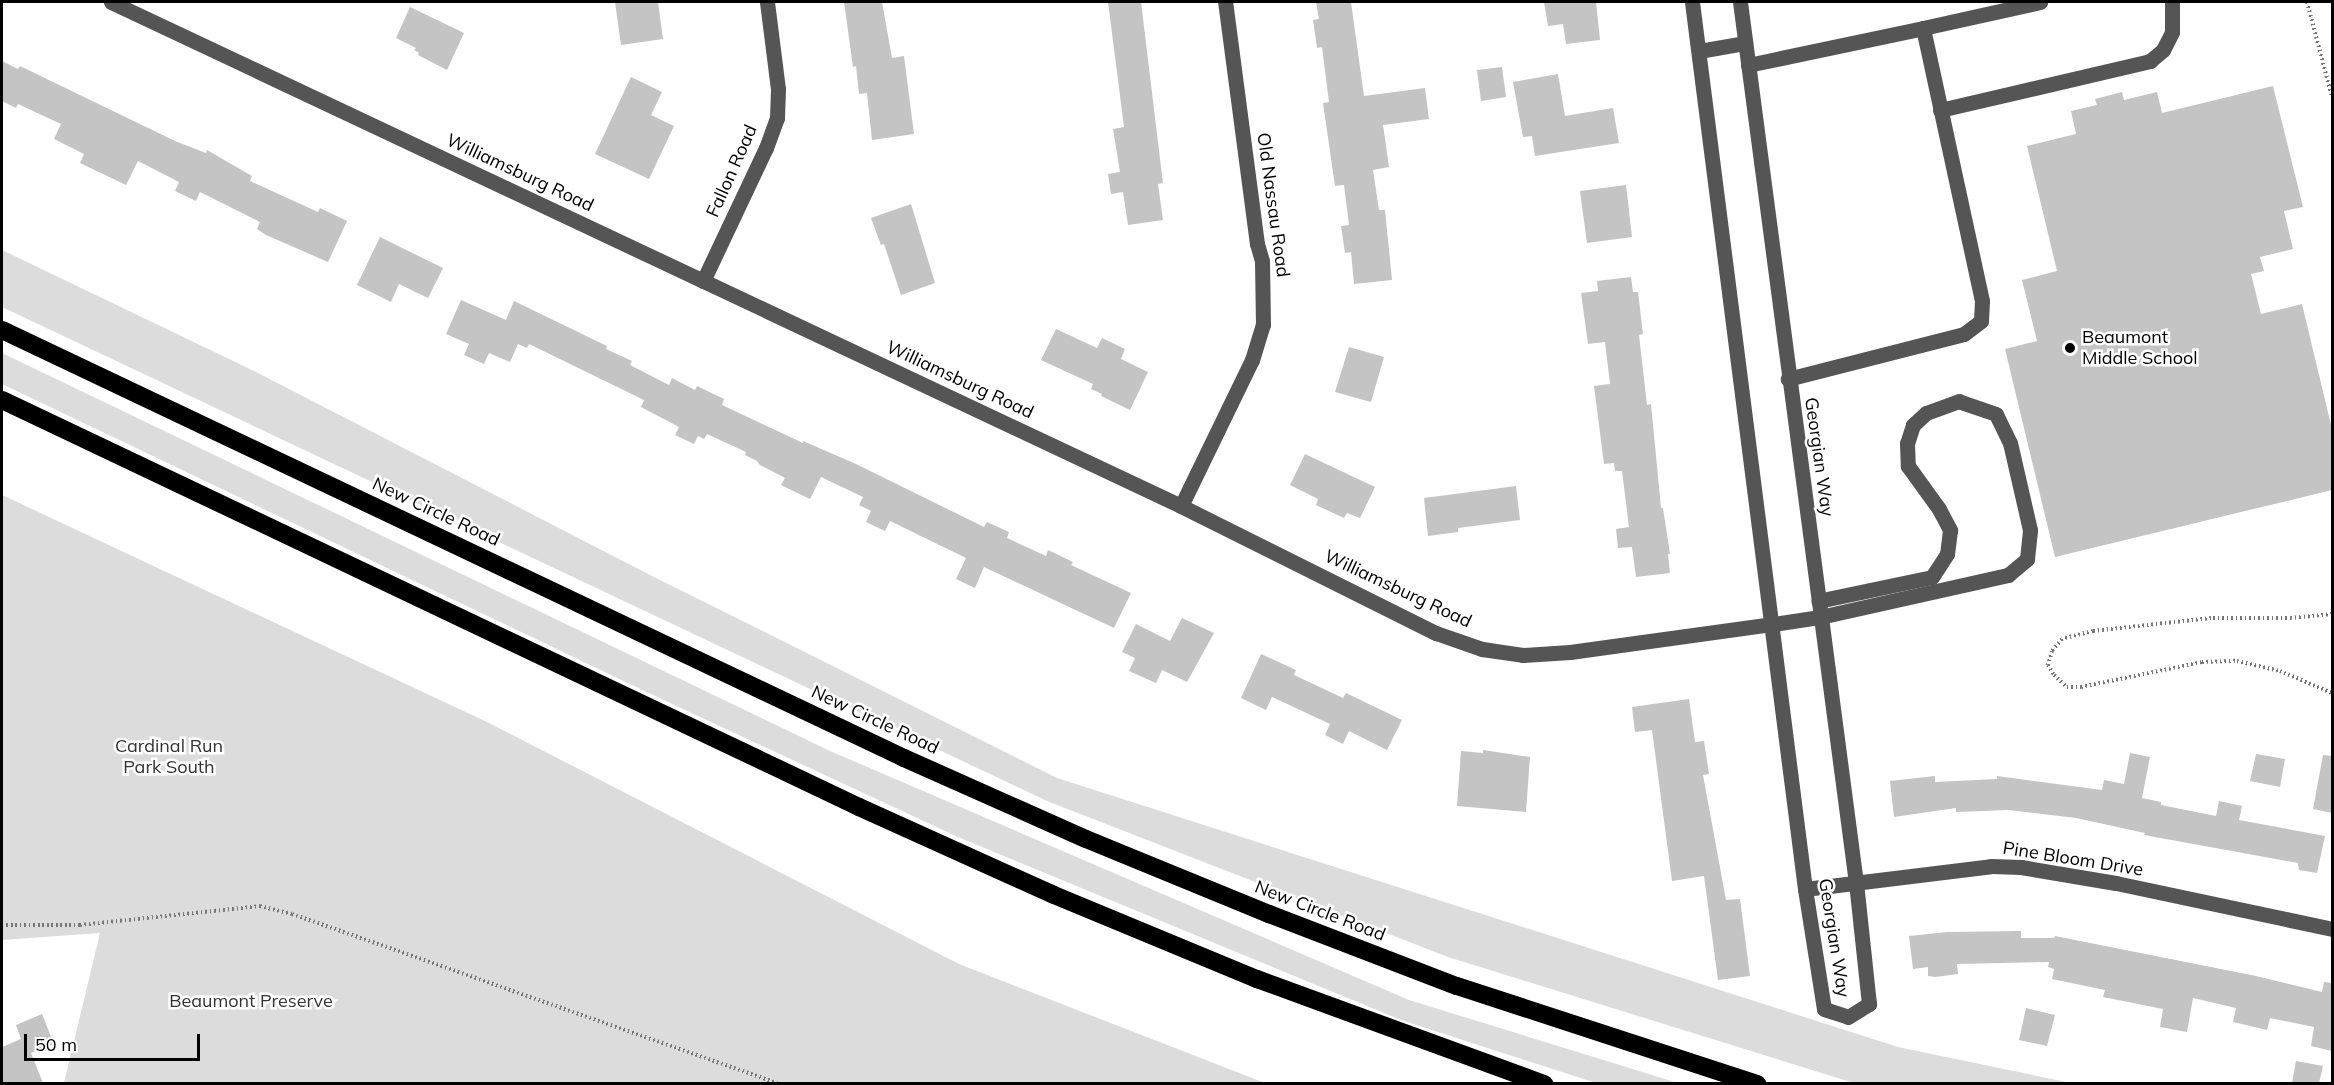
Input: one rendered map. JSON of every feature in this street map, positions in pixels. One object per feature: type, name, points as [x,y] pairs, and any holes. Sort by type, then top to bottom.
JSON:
[{"type":"highway","name":"New Circle Road","points":[[2,330],[904,758],[1086,839],[1269,914],[1457,986],[1757,1083]]},
{"type":"highway","points":[[2,400],[859,807],[1054,895],[1257,979],[1506,1072],[1544,1083]]},
{"type":"street","name":"Williamsburg Road","points":[[111,2],[1181,506],[1436,633],[1482,649],[1523,655],[1570,652],[1773,624],[1819,609]]},
{"type":"street","name":"Fallon Road","points":[[703,281],[766,148],[777,118],[778,89],[767,2]]},
{"type":"street","name":"Old Nassau Road","points":[[1181,506],[1252,360],[1263,325],[1262,261],[1257,244],[1225,2]]},
{"type":"street","name":"Georgian Way","points":[[1692,2],[1805,889],[1824,1009],[1848,1017],[1869,1004],[1857,883],[1788,379],[1740,2]]},
{"type":"street","points":[[1748,64],[2040,2]]},
{"type":"street","points":[[1940,110],[2150,61],[2163,51],[2172,32],[2172,2]]},
{"type":"street","points":[[1788,379],[1964,334],[1981,321],[1982,301],[1923,28]]},
{"type":"street","points":[[1699,51],[1745,43]]},
{"type":"street","points":[[1959,401],[1996,414],[2010,443],[2030,530],[2027,558],[2008,575],[1819,609],[1932,577],[1947,554],[1950,530],[1908,466],[1907,442],[1913,425],[1926,413],[1959,401]]},
{"type":"street","name":"Pine Bloom Drive","points":[[1805,889],[1991,866],[2021,867],[2116,883],[2332,928]]},
{"type":"path","points":[[2307,2],[2332,97]]},
{"type":"path","points":[[2332,614],[2291,618],[2211,618],[2093,631],[2062,639],[2052,651],[2048,665],[2054,675],[2067,687],[2081,687],[2202,662],[2237,661],[2280,671],[2332,693]]},
{"type":"path","points":[[2,925],[81,925],[260,906],[292,914],[780,1083]]},
{"type":"green space","points":[[2,250],[252,370],[652,576],[1057,778],[1898,1047],[2071,1083],[1854,1083],[1448,957],[1047,801],[2,307]]},
{"type":"green space","points":[[2,353],[830,751],[1409,1000],[1678,1083],[1596,1083],[1401,1020],[958,837],[653,695],[2,384]]},
{"type":"green space","name":"Cardinal Run Park South","points":[[2,495],[487,722],[959,964],[1265,1083],[64,1083],[100,933],[2,940]]},
{"type":"building","points":[[615,2],[658,2],[663,39],[621,45]]},
{"type":"building","points":[[844,2],[882,2],[892,58],[904,56],[914,134],[872,140],[867,93],[859,94]]},
{"type":"building","points":[[1108,2],[1141,2],[1163,183],[1158,184],[1163,220],[1128,225],[1123,192],[1111,194],[1108,174],[1120,172],[1113,129],[1124,127]]},
{"type":"building","points":[[1316,2],[1351,2],[1364,96],[1425,88],[1429,119],[1383,125],[1389,167],[1373,170],[1379,210],[1385,210],[1392,280],[1354,284],[1351,252],[1345,253],[1341,226],[1349,225],[1344,185],[1335,186],[1323,103],[1329,102],[1322,47],[1317,48],[1313,20],[1319,19]]},
{"type":"building","points":[[1544,2],[1596,2],[1600,40],[1566,44],[1563,24],[1548,26]]},
{"type":"building","points":[[410,7],[464,33],[447,70],[418,55],[419,53],[414,50],[416,48],[396,38]]},
{"type":"building","points":[[2,61],[18,69],[20,66],[175,141],[206,153],[207,150],[252,176],[250,181],[318,212],[320,208],[347,221],[328,262],[266,235],[257,229],[260,222],[200,192],[196,201],[175,191],[179,182],[138,161],[126,185],[80,163],[84,154],[54,139],[61,124],[18,104],[16,108],[2,101]]},
{"type":"building","points":[[1502,67],[1506,97],[1481,101],[1477,70]]},
{"type":"building","points":[[1558,74],[1565,116],[1613,108],[1619,143],[1535,156],[1532,136],[1523,137],[1513,82]]},
{"type":"building","points":[[631,77],[662,92],[651,115],[674,126],[649,179],[595,154]]},
{"type":"building","points":[[2273,86],[2303,207],[2284,211],[2293,249],[2260,257],[2264,271],[2251,274],[2261,314],[2302,304],[2332,429],[2332,490],[2055,557],[2005,349],[2037,341],[2022,280],[2057,271],[2027,146],[2076,134],[2071,111],[2097,105],[2095,99],[2122,92],[2124,100],[2157,92],[2162,113]]},
{"type":"building","points":[[1626,185],[1632,237],[1587,243],[1580,191]]},
{"type":"building","points":[[911,204],[935,283],[901,295],[884,244],[881,245],[871,218]]},
{"type":"building","points":[[380,237],[443,268],[428,298],[399,284],[391,302],[357,285]]},
{"type":"building","points":[[1631,277],[1633,292],[1638,292],[1643,334],[1639,335],[1647,405],[1651,404],[1661,508],[1663,508],[1670,554],[1668,554],[1670,573],[1636,577],[1632,547],[1618,548],[1616,529],[1629,527],[1622,471],[1615,471],[1614,463],[1604,464],[1594,386],[1610,384],[1605,342],[1588,344],[1581,293],[1598,291],[1597,281]]},
{"type":"building","points":[[461,300],[506,320],[514,301],[607,346],[606,349],[632,361],[630,365],[669,385],[672,378],[695,390],[697,386],[724,399],[722,405],[803,443],[803,441],[856,464],[984,527],[987,522],[1009,532],[1007,538],[1046,556],[1048,550],[1073,562],[1071,565],[1131,593],[1114,628],[984,567],[975,588],[956,579],[966,558],[890,521],[885,531],[866,522],[871,511],[859,505],[863,497],[821,477],[810,499],[781,485],[785,478],[745,455],[746,452],[707,434],[704,439],[698,436],[694,444],[675,435],[679,427],[641,407],[644,400],[529,344],[527,348],[518,344],[510,362],[489,353],[484,364],[464,355],[469,344],[446,334]]},
{"type":"building","points":[[1056,329],[1097,348],[1102,338],[1125,349],[1121,359],[1148,372],[1130,410],[1091,389],[1093,384],[1041,360]]},
{"type":"building","points":[[1349,347],[1384,357],[1371,402],[1335,392]]},
{"type":"building","points":[[1305,454],[1375,487],[1360,518],[1347,513],[1344,518],[1316,505],[1318,499],[1290,485]]},
{"type":"building","points":[[1516,486],[1520,520],[1458,528],[1458,532],[1428,536],[1424,498]]},
{"type":"building","points":[[1182,618],[1214,633],[1187,682],[1162,670],[1156,683],[1129,671],[1135,658],[1122,652],[1136,624],[1170,641]]},
{"type":"building","points":[[1261,654],[1296,670],[1294,675],[1343,698],[1346,693],[1402,720],[1387,750],[1349,731],[1343,744],[1325,735],[1330,724],[1272,697],[1266,710],[1241,698]]},
{"type":"building","points":[[1689,699],[1695,742],[1704,741],[1709,774],[1703,775],[1726,900],[1740,899],[1750,976],[1718,980],[1704,876],[1672,881],[1652,730],[1635,732],[1632,707]]},
{"type":"building","points":[[1483,750],[1530,757],[1526,812],[1457,806],[1461,751],[1483,753]]},
{"type":"building","points":[[2130,753],[2150,757],[2142,798],[2161,802],[2161,805],[2216,816],[2219,801],[2242,806],[2239,820],[2325,836],[2317,873],[2299,870],[2298,863],[2144,835],[2145,833],[2076,818],[2009,810],[1956,812],[1956,808],[1894,817],[1890,781],[1935,776],[1935,782],[1997,779],[1997,776],[2102,790],[2104,780],[2124,784]]},
{"type":"building","points":[[2256,754],[2285,759],[2280,787],[2250,781]]},
{"type":"building","points":[[2323,755],[2332,756],[2332,813],[2313,809]]},
{"type":"building","points":[[2021,931],[2021,938],[2054,938],[2055,936],[2256,976],[2322,992],[2324,982],[2332,983],[2332,1051],[2311,1046],[2314,1027],[2270,1018],[2267,1030],[2233,1022],[2236,1008],[2193,998],[2187,1032],[2160,1027],[2163,1009],[2103,997],[2105,990],[2052,979],[2054,969],[2048,967],[2049,962],[1957,964],[1958,974],[1935,977],[1928,976],[1928,967],[1913,969],[1909,936],[1947,932]]},
{"type":"building","points":[[2026,1008],[2055,1015],[2047,1046],[2019,1040]]},
{"type":"building","points":[[42,1014],[54,1044],[31,1053],[43,1083],[2,1083],[2,1047],[21,1039],[16,1025]]},
{"type":"building","points":[[2296,1061],[2323,1066],[2319,1083],[2292,1083]]},
{"type":"place","name":"Beaumont Middle School","points":[[2070,348]]},
{"type":"park label","name":"Beaumont Preserve","points":[[251,1001]]}]
